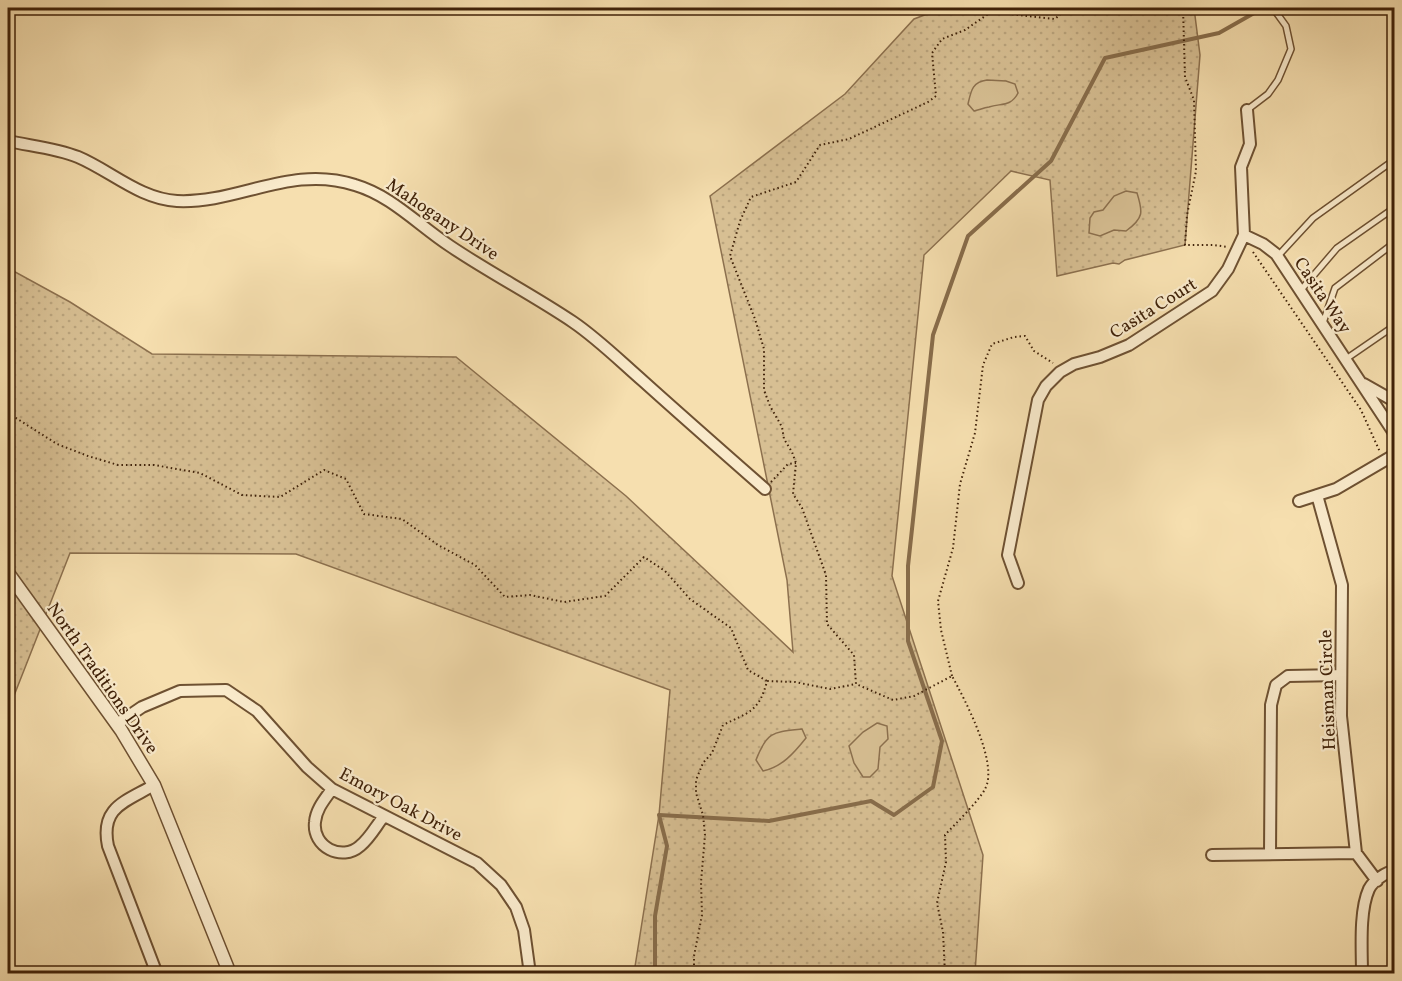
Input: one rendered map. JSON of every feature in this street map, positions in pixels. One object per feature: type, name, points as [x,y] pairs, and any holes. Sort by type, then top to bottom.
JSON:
[{"type":"street","name":"Casita Court","points":[[1018,583],[1008,555],[1038,400],[1046,386],[1063,371],[1074,364],[1107,355],[1129,345],[1198,302],[1212,291],[1228,270],[1244,236],[1241,167],[1250,144],[1247,110]]},
{"type":"street","name":"Mahogany Drive","points":[[8,141],[75,156],[106,170],[140,190],[166,200],[196,201],[310,178],[342,181],[368,189],[400,208],[438,239],[582,329],[765,489]]},
{"type":"street","name":"Casita Way","points":[[1244,236],[1263,244],[1278,257],[1363,384],[1372,402],[1395,433]]},
{"type":"street","name":"Casita Way","points":[[1363,384],[1395,401]]},
{"type":"street","points":[[1299,501],[1336,489],[1394,455]]},
{"type":"street","name":"Heisman Circle","points":[[1317,495],[1341,585],[1341,716],[1356,853]]},
{"type":"street","name":"North Traditions Drive","points":[[8,573],[117,723],[154,785],[230,974]]},
{"type":"street","points":[[1270,854],[1271,705],[1276,685],[1288,676],[1341,675]]},
{"type":"street","name":"Emory Oak Drive","points":[[117,723],[142,707],[180,691],[226,690],[257,711],[307,767],[332,789],[477,863],[501,885],[516,907],[524,930],[530,974]]},
{"type":"street","points":[[154,785],[116,807],[108,817],[105,831],[108,846],[157,974]]},
{"type":"street","points":[[332,789],[320,805],[315,822],[315,833],[318,839],[332,851],[341,853],[360,847],[384,816]]},
{"type":"street","points":[[1212,855],[1356,853],[1377,881]]},
{"type":"street","points":[[1362,974],[1365,902],[1370,887],[1387,872],[1395,871]]},
{"type":"lane","name":"Casita Court","points":[[1247,110],[1268,94],[1278,80],[1291,49],[1286,26],[1273,8]]},
{"type":"lane","points":[[1278,257],[1312,218],[1393,163]]},
{"type":"lane","points":[[1300,292],[1337,248],[1395,208]]},
{"type":"lane","points":[[1322,324],[1335,288],[1395,243]]},
{"type":"lane","points":[[1346,358],[1395,326]]},
{"type":"path","points":[[856,684],[854,655],[827,624],[826,575],[802,508],[793,494],[796,463],[764,390],[764,349],[755,318],[730,256],[740,220],[751,197],[796,182],[820,145],[849,139],[928,102],[936,96],[932,53],[942,39],[964,30],[991,12],[1055,19],[1067,8]]},
{"type":"path","points":[[1183,8],[1185,77],[1194,100],[1196,171],[1187,213],[1185,245],[1214,244],[1252,250],[1361,410],[1380,453],[1394,455]]},
{"type":"path","points":[[945,974],[943,932],[937,903],[946,862],[945,835],[986,789],[988,765],[979,732],[952,676],[941,630],[938,601],[953,548],[960,484],[975,433],[983,365],[992,344],[1025,336],[1034,351],[1063,371]]},
{"type":"path","points":[[8,412],[57,444],[88,456],[118,465],[154,465],[200,473],[242,495],[280,496],[324,470],[346,479],[364,514],[402,519],[438,545],[475,565],[505,597],[530,595],[564,602],[605,596],[644,556],[665,571],[690,599],[731,628],[748,670],[767,681],[795,682],[830,689],[856,684],[893,700],[914,696],[952,676]]},
{"type":"path","points":[[765,489],[788,464],[796,463]]},
{"type":"path","points":[[694,974],[694,956],[702,915],[701,860],[705,835],[703,815],[696,793],[696,780],[703,762],[712,753],[723,725],[750,712],[763,699],[767,681]]},
{"type":"shaded area","points":[[943,8],[1194,8],[1200,55],[1185,245],[1125,260],[1119,264],[1113,263],[1057,276],[1050,180],[1011,171],[924,255],[892,576],[983,855],[975,973],[634,973],[659,815],[670,690],[296,554],[70,553],[8,711],[8,268],[70,302],[152,354],[456,357],[626,496],[793,652],[787,580],[710,196],[845,94],[914,19]]},
{"type":"shaded area","points":[[987,80],[1015,84],[1018,93],[1009,103],[974,111],[968,104],[971,91],[975,85]]},
{"type":"shaded area","points":[[1126,191],[1137,193],[1141,210],[1136,222],[1126,231],[1114,230],[1100,236],[1089,233],[1090,218],[1094,212],[1103,210],[1114,196]]},
{"type":"shaded area","points":[[877,723],[887,726],[888,739],[880,747],[878,769],[870,777],[863,777],[854,763],[849,746],[863,732]]},
{"type":"shaded area","points":[[802,729],[806,738],[797,749],[782,763],[763,771],[756,760],[768,738],[778,732]]},
{"type":"waterway","points":[[655,974],[655,916],[667,846],[659,815],[769,821],[871,801],[894,815],[933,787],[942,741],[908,641],[908,566],[933,335],[968,236],[1051,161],[1105,58],[1219,33],[1263,8]]}]
